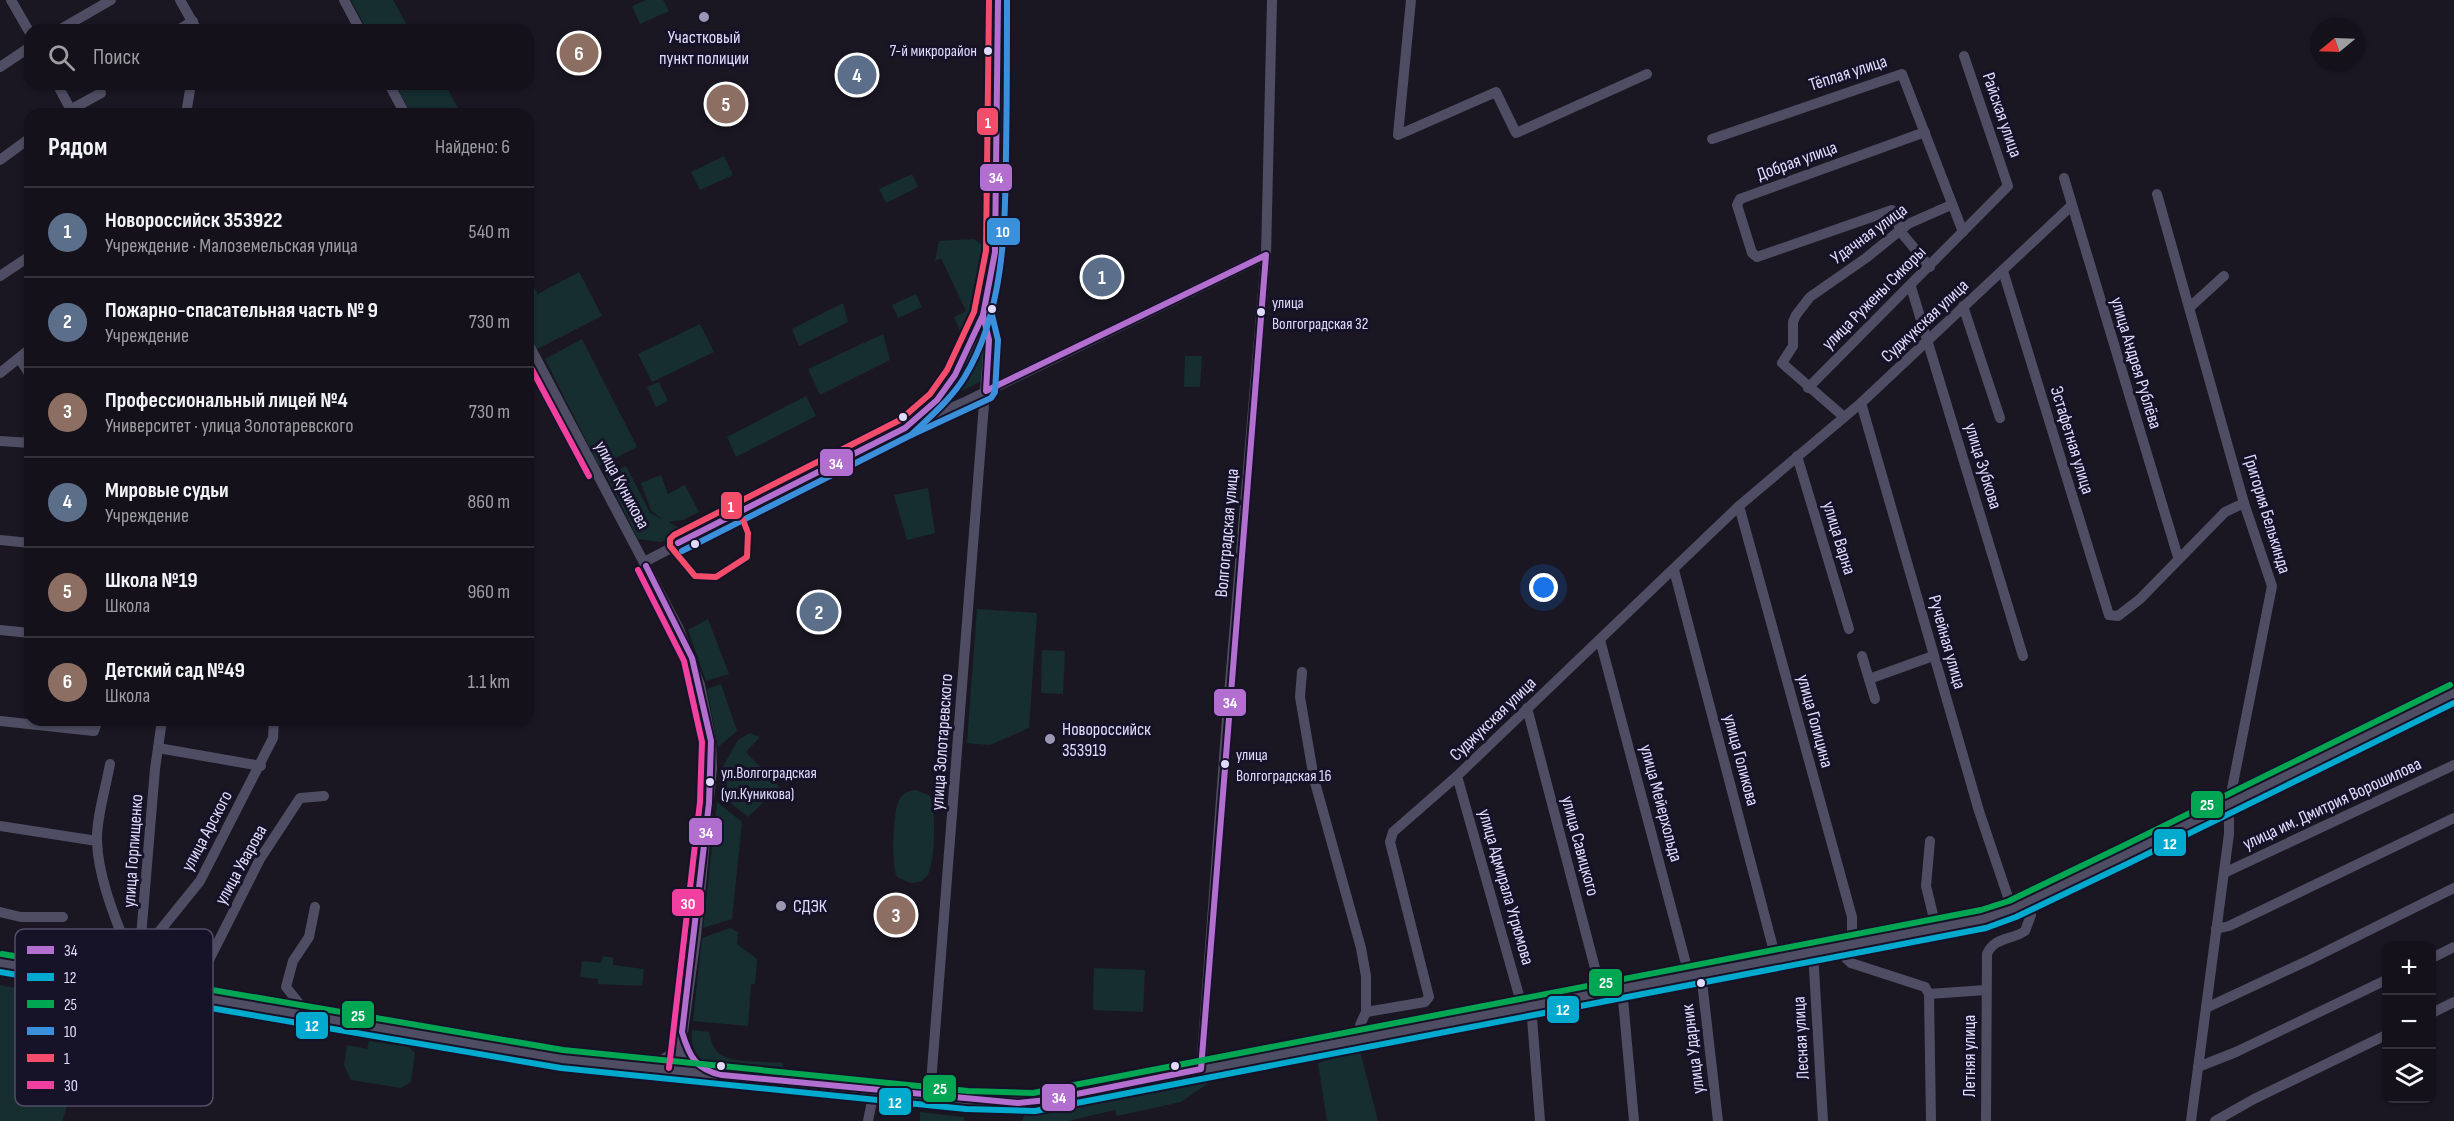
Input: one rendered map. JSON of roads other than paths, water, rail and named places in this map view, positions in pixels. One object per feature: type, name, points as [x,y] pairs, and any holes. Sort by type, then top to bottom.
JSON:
[{"type":"street","points":[[11,0],[25,24]]},
{"type":"street","points":[[69,24],[111,0]]},
{"type":"street","points":[[180,0],[194,24]]},
{"type":"street","points":[[344,0],[357,24]]},
{"type":"street","points":[[905,428],[937,400],[963,360],[983,315],[995,252],[998,0]]},
{"type":"street","name":"Волгоградская улица","points":[[1201,1069],[1227,718],[1266,255],[1272,0]]},
{"type":"street","points":[[1411,0],[1398,135],[1496,92],[1516,133],[1647,75]]},
{"type":"street","points":[[0,67],[24,51]]},
{"type":"street","name":"Райская улица","points":[[1964,56],[2008,186]]},
{"type":"street","name":"Тёплая улица","points":[[1712,139],[1902,74],[1963,232]]},
{"type":"street","points":[[60,90],[67,108]]},
{"type":"street","points":[[187,108],[190,90]]},
{"type":"street","points":[[392,90],[402,108]]},
{"type":"street","points":[[76,108],[101,93]]},
{"type":"street","name":"Добрая улица","points":[[1900,231],[1895,213],[1889,210],[1757,257],[1752,253],[1737,205],[1738,201],[1925,132]]},
{"type":"street","points":[[0,160],[24,142]]},
{"type":"street","name":"улица Андрея Рублёва","points":[[2064,178],[2178,557]]},
{"type":"street","name":"улица Ружены Сикоры","points":[[1808,388],[1846,348],[1911,287],[2008,186]]},
{"type":"street","name":"Григория Белькинда","points":[[2157,194],[2244,503],[2272,586],[2229,804],[2229,834],[2198,1067],[2194,1118]]},
{"type":"street","name":"Удачная улица","points":[[1808,388],[1782,363],[1793,346],[1793,322],[1810,297],[1916,219],[1951,205]]},
{"type":"street","name":"Суджукская улица","points":[[1366,1012],[1429,1000],[1390,838],[1393,832],[1457,776],[1739,506],[1861,403],[2071,206]]},
{"type":"street","points":[[1900,231],[1930,267]]},
{"type":"street","points":[[644,562],[905,428],[967,401],[1266,255]]},
{"type":"street","points":[[0,276],[24,260]]},
{"type":"street","name":"Эстафетная улица","points":[[2003,270],[2107,610],[2113,617],[2140,599],[2178,557]]},
{"type":"street","points":[[2190,307],[2224,276]]},
{"type":"street","name":"улица Зубкова","points":[[1911,287],[2024,656]]},
{"type":"street","points":[[1963,306],[2000,418]]},
{"type":"street","name":"улица Золотаревского","points":[[930,1096],[986,391],[989,340],[983,315]]},
{"type":"street","points":[[0,373],[24,354]]},
{"type":"street","name":"улица Куникова","points":[[534,354],[644,562],[692,658],[700,685],[711,741],[710,804],[678,1070]]},
{"type":"street","points":[[20,358],[24,365]]},
{"type":"street","points":[[1808,388],[1844,417]]},
{"type":"street","points":[[937,400],[950,404],[967,401]]},
{"type":"street","name":"Ручейная улица","points":[[1861,403],[1978,811],[2012,909]]},
{"type":"street","points":[[0,441],[24,443]]},
{"type":"street","name":"улица Варна","points":[[1797,456],[1849,629]]},
{"type":"street","points":[[2178,557],[2225,512],[2244,503]]},
{"type":"street","name":"улица Голицина","points":[[1739,506],[1852,917],[1852,945]]},
{"type":"street","points":[[0,540],[24,542]]},
{"type":"street","name":"улица Голикова","points":[[1674,570],[1776,959]]},
{"type":"street","points":[[0,630],[24,632]]},
{"type":"street","name":"улица Мейерхольда","points":[[1600,640],[1689,975]]},
{"type":"street","points":[[1862,656],[1875,699]]},
{"type":"street","points":[[1869,679],[1933,656]]},
{"type":"street","points":[[1302,672],[1300,697],[1314,779],[1361,948],[1366,976],[1366,1012],[1360,1025],[1361,1039]]},
{"type":"street","points":[[213,998],[562,1059],[874,1091],[1000,1102],[1034,1102],[1526,1005],[1983,919],[2012,909],[2125,855],[2454,693]]},
{"type":"street","name":"улица Савицкого","points":[[1527,708],[1601,992]]},
{"type":"street","points":[[0,721],[24,724]]},
{"type":"street","points":[[47,726],[94,731],[96,726]]},
{"type":"street","name":"улица Горпищенко","points":[[144,929],[161,726]]},
{"type":"street","name":"улица Арского","points":[[161,929],[200,881],[261,766],[273,738],[274,726]]},
{"type":"street","points":[[158,748],[261,766]]},
{"type":"street","points":[[110,764],[97,841],[111,909],[120,929]]},
{"type":"street","name":"улица им. Дмитрия Ворошилова","points":[[2224,873],[2454,766]]},
{"type":"street","name":"улица Адмирала Угрюмова","points":[[1457,776],[1526,1005],[1540,1121]]},
{"type":"street","name":"улица Уварова","points":[[213,953],[260,859],[300,798],[324,796]]},
{"type":"street","points":[[2216,929],[2229,926],[2454,818]]},
{"type":"street","points":[[0,826],[97,841]]},
{"type":"street","points":[[1930,841],[1926,886],[1936,927]]},
{"type":"street","points":[[2206,1008],[2454,888]]},
{"type":"street","name":"Летняя улица","points":[[1986,1121],[1985,963],[1990,946],[2025,931],[2031,915],[2029,901]]},
{"type":"street","points":[[298,1013],[298,1002],[286,987],[293,961],[309,937],[315,908]]},
{"type":"street","points":[[0,912],[21,917],[63,917]]},
{"type":"street","points":[[2436,956],[2454,947]]},
{"type":"street","points":[[1835,948],[1851,963],[1925,987],[1929,994],[1930,1121]]},
{"type":"street","name":"Лесная улица","points":[[1813,952],[1823,1121]]},
{"type":"street","points":[[0,963],[15,965]]},
{"type":"street","name":"улица Ударник","points":[[1701,973],[1718,1121]]},
{"type":"street","points":[[2198,1067],[2236,1052],[2382,982]]},
{"type":"street","points":[[1622,988],[1634,1121]]},
{"type":"street","points":[[1929,994],[1986,990]]},
{"type":"street","points":[[2436,1011],[2454,1002]]},
{"type":"street","points":[[652,1067],[672,1053],[682,1032]]},
{"type":"street","points":[[682,1032],[690,1058],[707,1073]]},
{"type":"street","points":[[2215,1121],[2254,1099],[2382,1037]]},
{"type":"street","points":[[868,1121],[874,1091]]},
{"type":"place","name":"Участковый пункт полиции","points":[[704,17]]},
{"type":"place","name":"7-й микрорайон","points":[[988,51]]},
{"type":"place","name":"Детский сад №49","points":[[579,53]]},
{"type":"place","name":"Мировые судьи","points":[[857,75]]},
{"type":"place","name":"Школа №19","points":[[726,104]]},
{"type":"place","name":"Новороссийск 353922","points":[[1102,277]]},
{"type":"place","name":"улица Волгоградская 32","points":[[1261,312]]},
{"type":"place","name":"Пожарно-спасательная часть № 9","points":[[819,612]]},
{"type":"place","name":"Новороссийск 353919","points":[[1050,739]]},
{"type":"place","name":"улица Волгоградская 16","points":[[1225,764]]},
{"type":"place","name":"ул.Волгоградская (ул.Куникова)","points":[[710,782]]},
{"type":"place","name":"СДЭК","points":[[781,906]]},
{"type":"place","name":"Профессиональный лицей №4","points":[[896,915]]}]
